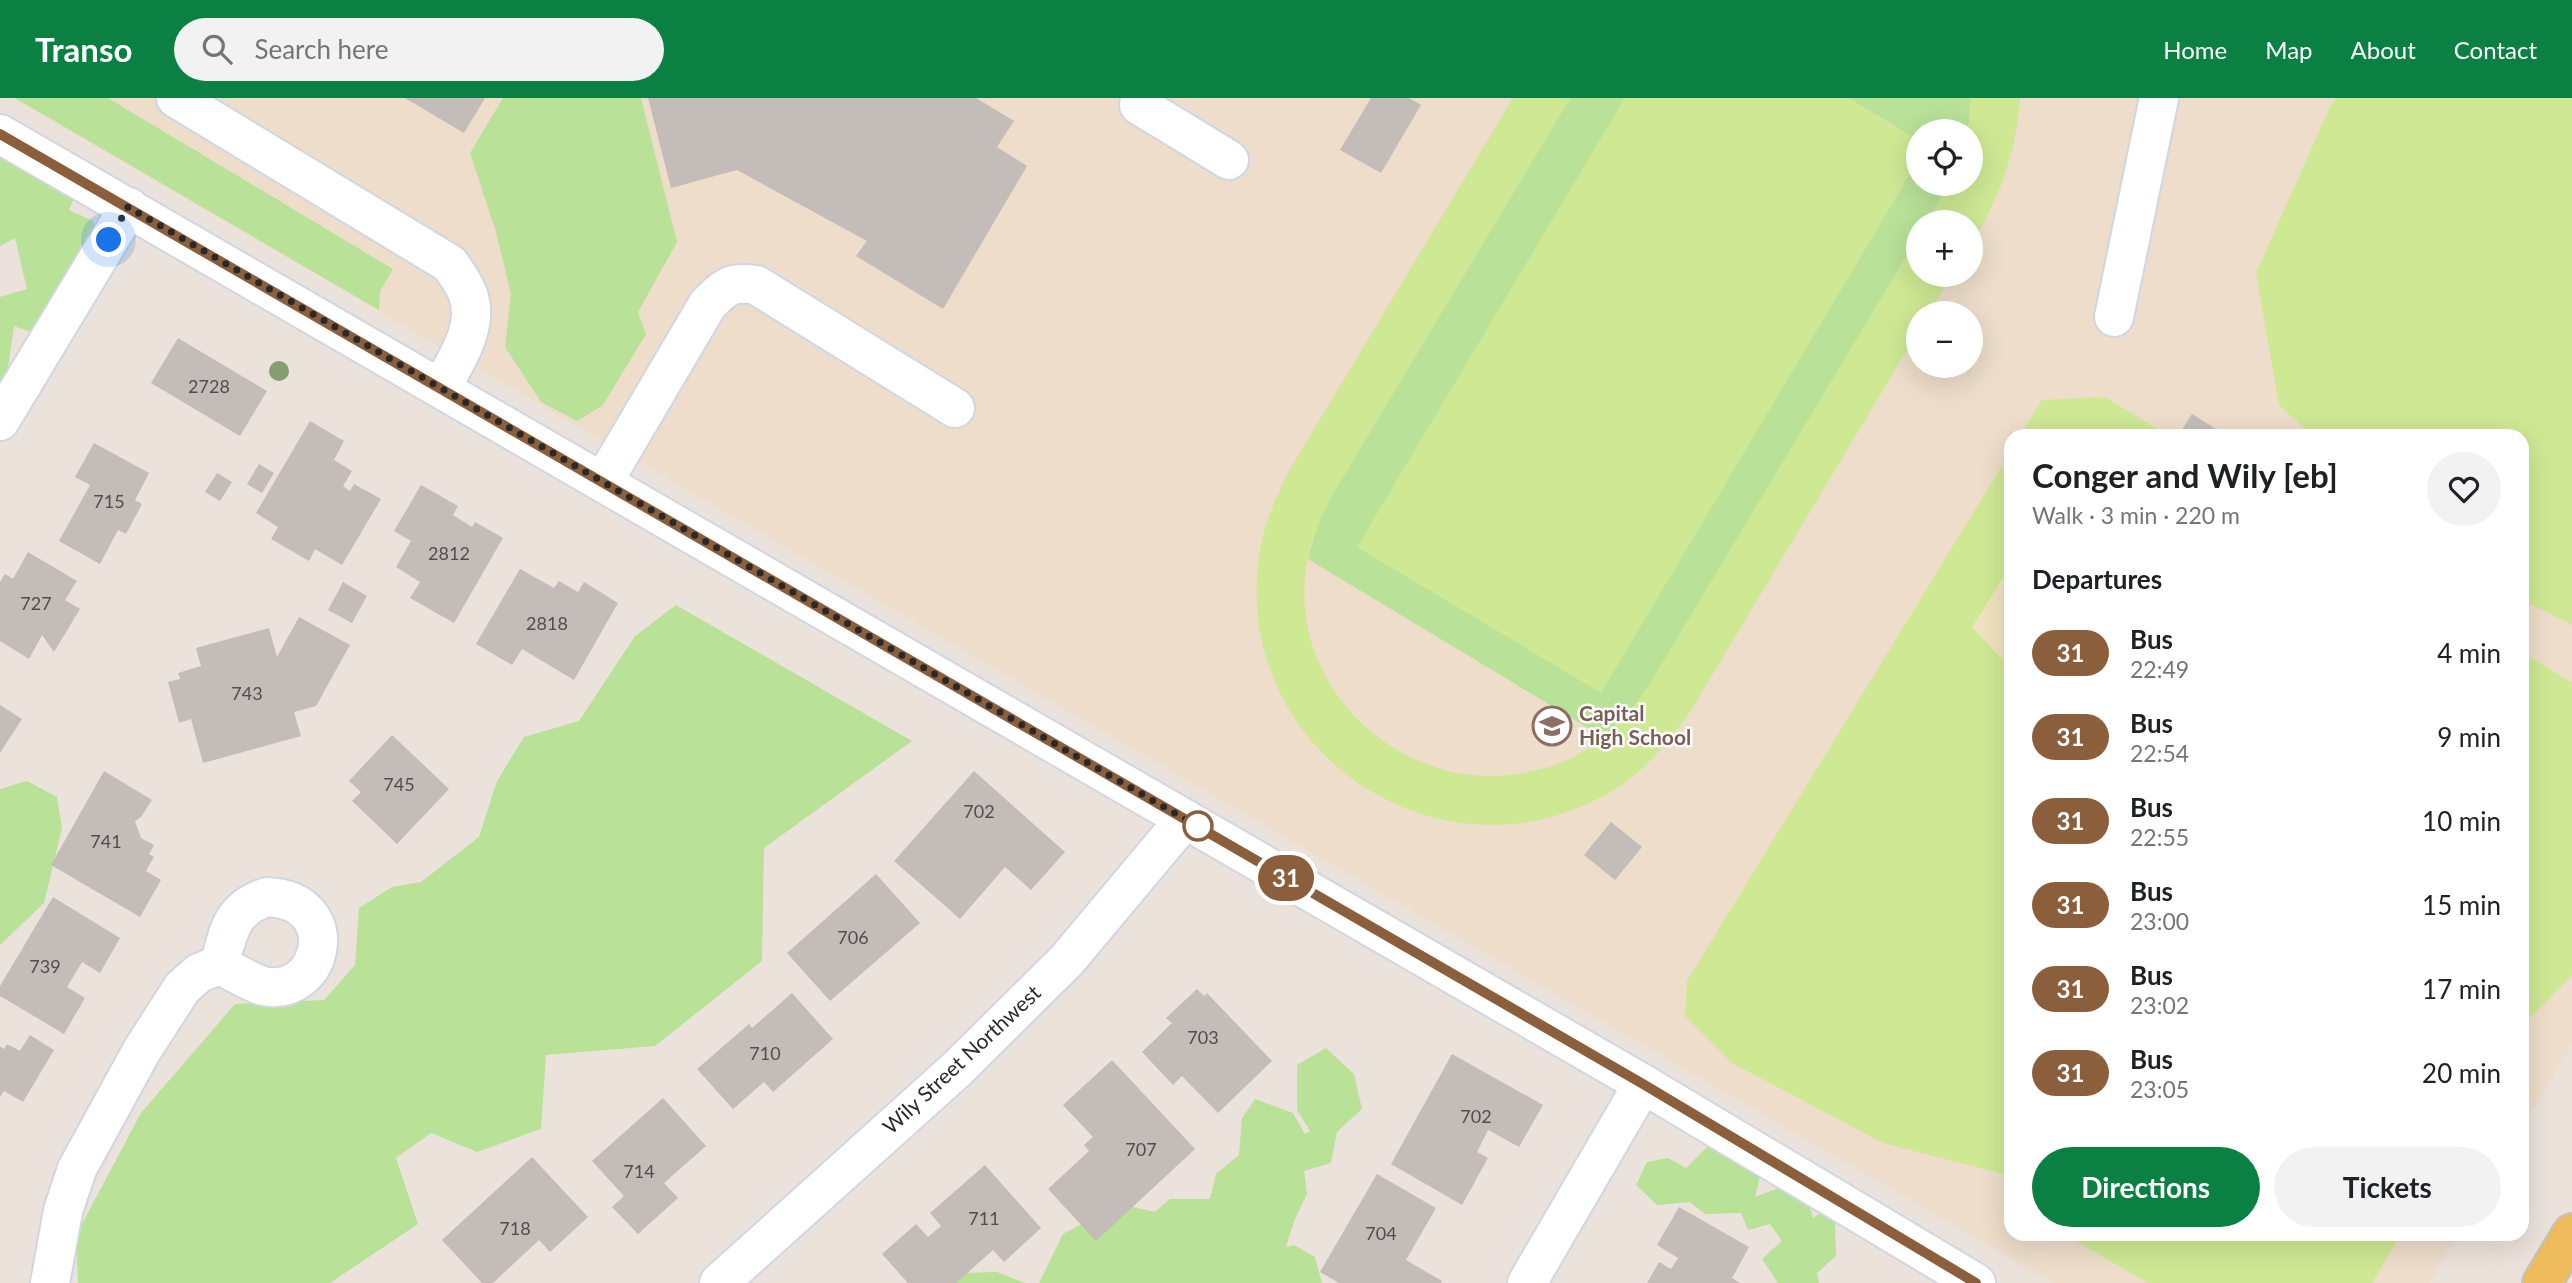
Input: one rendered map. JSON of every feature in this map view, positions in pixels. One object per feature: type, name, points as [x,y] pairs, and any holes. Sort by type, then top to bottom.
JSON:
[{"type":"main road","points":[[2542,1283],[2572,1233]]},
{"type":"street","points":[[176,98],[450,264],[468,293],[471,312],[466,341],[440,388]]},
{"type":"street","points":[[2114,317],[2159,98]]},
{"type":"street","points":[[1139,105],[1229,160]]},
{"type":"street","points":[[0,134],[1643,1084],[1976,1283]]},
{"type":"street","points":[[0,421],[128,207]]},
{"type":"street","points":[[603,482],[708,303],[723,289],[738,282],[756,285],[955,408]]},
{"type":"street","name":"Wily Street Northwest","points":[[719,1283],[957,1069],[1058,969],[1185,819]]},
{"type":"street","points":[[50,1283],[63,1210],[77,1170],[141,1052],[182,988],[199,973],[219,965]]},
{"type":"street","points":[[1527,1283],[1643,1084]]},
{"type":"shaded area","name":"Capital High School","points":[[12,98],[2572,98],[2572,1044],[2529,1116],[2529,429],[2004,429],[2004,1241],[2454,1241],[2429,1283],[2053,1283]]},
{"type":"green space","points":[[15,98],[108,98],[393,269],[380,291],[379,310]]},
{"type":"green space","points":[[503,98],[641,98],[677,242],[638,312],[646,334],[603,405],[577,421],[541,402],[505,347],[511,294],[496,232],[470,153]]},
{"type":"green space","points":[[1513,98],[1570,98],[1331,497],[1314,536],[1305,577],[1306,617],[1315,654],[1332,688],[1356,717],[1385,742],[1418,761],[1454,772],[1493,776],[1543,768],[1567,760],[1606,735],[1648,687],[1906,257],[1906,287],[1945,287],[1936,301],[1906,301],[1906,352],[1690,712],[1664,745],[1635,775],[1612,791],[1545,819],[1477,824],[1413,811],[1355,781],[1307,736],[1274,679],[1257,613],[1262,540],[1289,471]]},
{"type":"green space","points":[[1570,98],[1625,98],[1358,547],[1601,692],[1906,180],[1906,196],[1942,196],[1934,210],[1906,210],[1906,257],[1648,687],[1631,711],[1603,737],[1308,559],[1318,522]]},
{"type":"green space","points":[[1625,98],[1848,98],[1906,133],[1906,180],[1601,693],[1357,547]]},
{"type":"green space","points":[[1848,98],[1971,98],[1969,119],[1906,119],[1906,133]]},
{"type":"green space","points":[[1971,98],[2020,98],[2010,160],[1983,223],[1983,210],[1934,210],[1942,196],[1983,196],[1983,119],[1969,119]]},
{"type":"green space","points":[[2337,98],[2572,98],[2572,625],[2529,604],[2529,429],[2305,429],[2279,405],[2256,273],[2331,105]]},
{"type":"green space","points":[[0,117],[80,185],[69,210],[93,221],[100,246],[51,319],[31,332],[14,326],[7,375],[0,388],[0,297],[27,289],[15,238],[0,246]]},
{"type":"green space","points":[[2105,397],[2157,429],[2024,429],[2042,400]]},
{"type":"green space","points":[[2004,462],[2004,576],[1972,627],[2004,661],[2004,1174],[1883,1143],[1732,1063],[1685,1016],[1687,981]]},
{"type":"green space","points":[[676,605],[912,741],[764,848],[762,961],[655,1046],[546,1055],[541,1129],[477,1152],[431,1133],[396,1158],[418,1224],[330,1283],[78,1283],[76,1235],[141,1113],[235,1004],[324,1000],[355,965],[359,908],[392,887],[421,882],[479,837],[497,781],[524,737],[579,721],[635,636]]},
{"type":"green space","points":[[2529,656],[2572,683],[2572,975],[2529,1019]]},
{"type":"green space","points":[[27,781],[57,797],[62,828],[44,903],[0,945],[0,789]]},
{"type":"green space","points":[[1326,1048],[1354,1074],[1362,1109],[1337,1132],[1331,1163],[1304,1171],[1307,1194],[1294,1221],[1286,1247],[1294,1245],[1315,1257],[1322,1283],[1039,1283],[1063,1234],[1120,1204],[1155,1212],[1170,1199],[1210,1199],[1216,1174],[1239,1155],[1242,1118],[1255,1099],[1293,1113],[1305,1134],[1310,1131],[1297,1110],[1297,1065]]},
{"type":"green space","points":[[1707,1147],[1746,1159],[1760,1177],[1755,1197],[1784,1186],[1808,1201],[1813,1218],[1822,1212],[1835,1222],[1836,1256],[1817,1273],[1819,1283],[1778,1283],[1762,1259],[1782,1241],[1770,1224],[1748,1230],[1741,1213],[1705,1214],[1690,1202],[1657,1205],[1636,1185],[1647,1162],[1668,1158],[1686,1168]]},
{"type":"green space","points":[[2076,1241],[2397,1241],[2372,1283],[2148,1283]]},
{"type":"green space","points":[[997,1272],[1025,1283],[947,1283],[957,1273]]},
{"type":"sand","points":[[2004,576],[2004,662],[1971,627]]},
{"type":"building","points":[[405,98],[485,98],[464,133]]},
{"type":"building","points":[[648,98],[976,98],[1014,121],[997,147],[1027,166],[943,309],[856,256],[867,241],[737,170],[671,188]]},
{"type":"building","points":[[1371,98],[1409,98],[1421,105],[1381,173],[1340,150]]},
{"type":"building","points":[[178,338],[267,391],[240,436],[151,383]]},
{"type":"building","points":[[2192,414],[2216,429],[2182,429]]},
{"type":"building","points":[[310,421],[344,441],[334,460],[352,471],[343,486],[350,491],[354,484],[381,499],[342,565],[315,549],[309,561],[271,539],[278,527],[256,513]]},
{"type":"building","points":[[94,443],[149,473],[135,500],[142,504],[126,534],[118,530],[100,564],[59,541],[90,485],[75,477]]},
{"type":"building","points":[[259,464],[274,473],[262,493],[247,484]]},
{"type":"building","points":[[217,473],[232,482],[220,501],[205,492]]},
{"type":"building","points":[[421,485],[458,506],[453,515],[472,527],[475,522],[503,538],[454,623],[410,598],[420,582],[396,567],[411,541],[394,531]]},
{"type":"building","points":[[28,552],[77,581],[65,600],[80,609],[54,652],[42,635],[29,659],[0,641],[0,582],[5,574],[13,579]]},
{"type":"building","points":[[520,569],[554,588],[559,581],[578,592],[584,582],[618,603],[574,680],[522,649],[512,665],[476,644]]},
{"type":"building","points":[[343,582],[367,596],[352,623],[328,610]]},
{"type":"building","points":[[299,617],[350,645],[316,706],[294,712],[301,736],[203,763],[191,719],[179,723],[168,682],[180,679],[178,673],[201,666],[196,648],[269,628],[277,657]]},
{"type":"building","points":[[0,705],[22,719],[0,753]]},
{"type":"building","points":[[392,735],[449,789],[397,844],[352,801],[361,792],[349,781]]},
{"type":"building","points":[[104,771],[152,800],[141,817],[135,821],[141,838],[154,845],[149,854],[154,857],[146,871],[161,880],[140,917],[51,865]]},
{"type":"building","points":[[974,771],[1065,852],[1031,890],[1005,867],[960,919],[894,861]]},
{"type":"building","points":[[1611,822],[1642,847],[1615,880],[1584,855]]},
{"type":"building","points":[[876,874],[920,923],[830,1001],[787,953]]},
{"type":"building","points":[[53,897],[120,938],[100,973],[82,962],[67,987],[85,998],[64,1034],[0,996],[0,986]]},
{"type":"building","points":[[1197,989],[1204,996],[1207,993],[1272,1061],[1218,1113],[1182,1076],[1173,1085],[1142,1052],[1172,1023],[1166,1018]]},
{"type":"building","points":[[792,993],[833,1039],[773,1092],[764,1082],[733,1109],[697,1069],[749,1024],[752,1028]]},
{"type":"building","points":[[30,1035],[54,1050],[23,1102],[4,1091],[0,1097],[0,1046],[4,1049],[7,1044],[20,1051]]},
{"type":"building","points":[[1452,1054],[1543,1105],[1519,1147],[1488,1130],[1477,1152],[1488,1158],[1462,1205],[1391,1164]]},
{"type":"building","points":[[1112,1060],[1195,1149],[1096,1241],[1048,1189],[1089,1151],[1084,1145],[1093,1137],[1063,1105]]},
{"type":"building","points":[[663,1098],[706,1146],[664,1183],[678,1198],[638,1234],[612,1207],[624,1196],[592,1161]]},
{"type":"building","points":[[532,1157],[588,1217],[550,1252],[539,1240],[493,1283],[482,1283],[442,1240]]},
{"type":"building","points":[[985,1165],[1041,1228],[1004,1262],[993,1250],[956,1283],[908,1283],[882,1254],[916,1224],[928,1237],[941,1226],[930,1213]]},
{"type":"building","points":[[1377,1174],[1436,1208],[1406,1260],[1442,1281],[1441,1283],[1339,1283],[1320,1272]]},
{"type":"building","points":[[1679,1207],[1749,1247],[1732,1278],[1740,1283],[1647,1283],[1659,1262],[1671,1269],[1678,1258],[1657,1245]]},
{"type":"bus line","name":"31","points":[[0,134],[1643,1084],[1976,1283]]},
{"type":"place","name":"Capital High School","points":[[1552,726]]},
{"type":"route","points":[[109,240],[128,207],[1209,833],[1198,826]]}]
